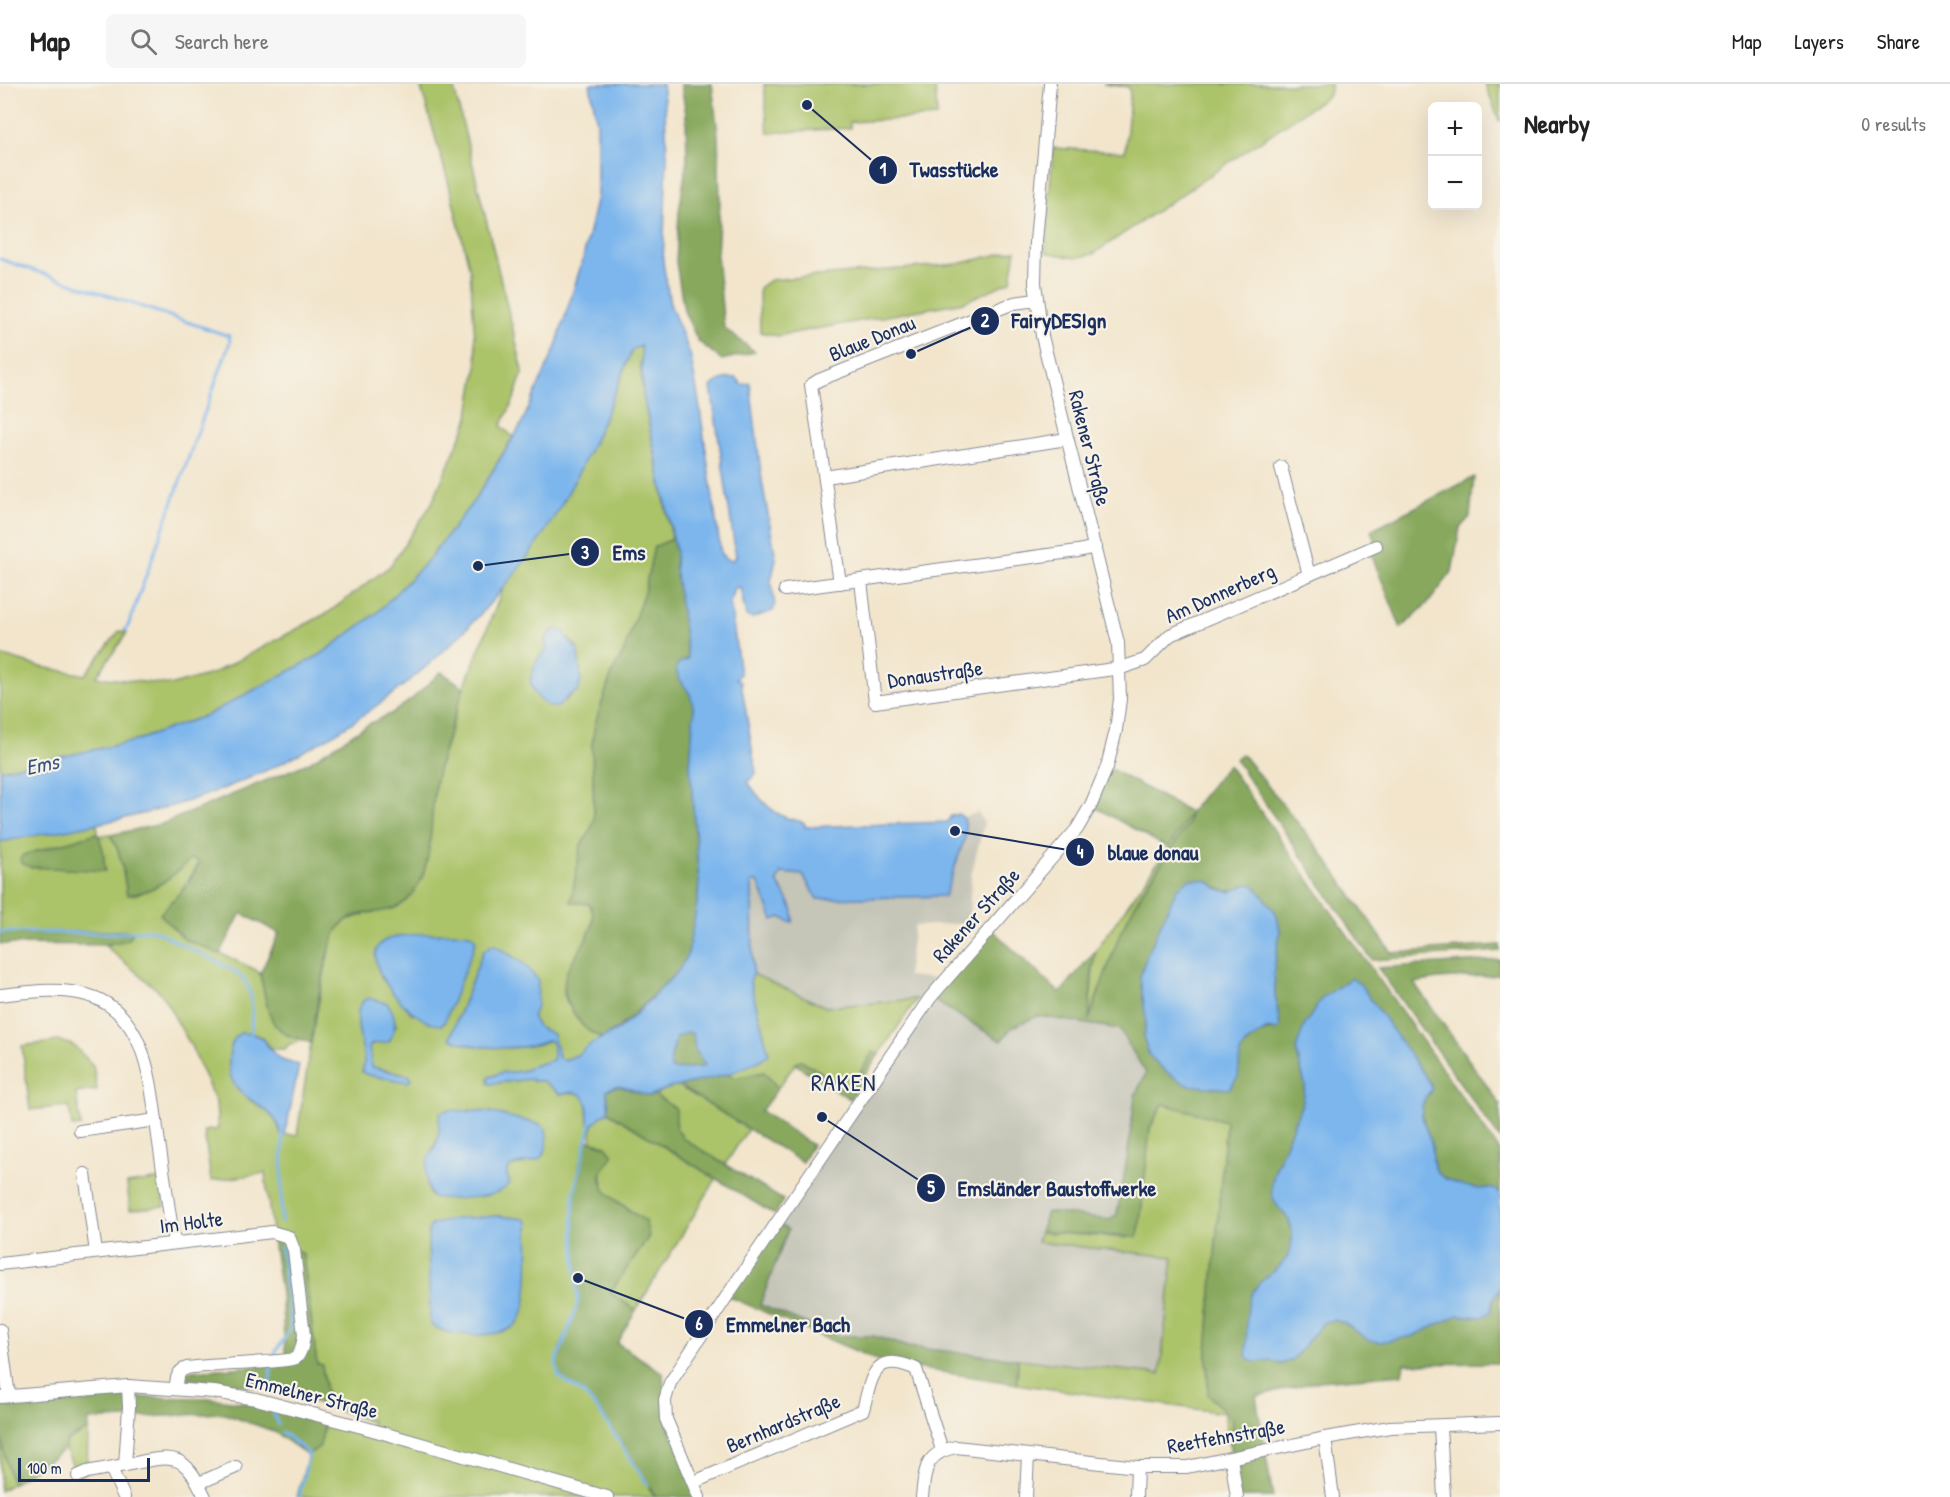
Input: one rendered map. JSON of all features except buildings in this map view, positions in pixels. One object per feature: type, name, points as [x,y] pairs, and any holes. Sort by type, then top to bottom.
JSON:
[{"type":"street","name":"Rakener Straße","points":[[699,1497],[666,1419],[665,1400],[670,1383],[930,998],[1077,829],[1092,805],[1107,767],[1116,730],[1120,699],[1120,668],[1114,622],[1042,336],[1036,300],[1036,241],[1050,84]]},
{"type":"street","name":"Blaue Donau","points":[[840,583],[811,386],[830,376],[1014,303],[1036,300]]},
{"type":"street","points":[[825,477],[1067,439]]},
{"type":"street","name":"Am Donnerberg","points":[[1281,467],[1309,574]]},
{"type":"street","name":"Am Donnerberg","points":[[1120,668],[1145,660],[1170,635],[1376,546]]},
{"type":"street","points":[[785,590],[1095,547]]},
{"type":"street","name":"Donaustraße","points":[[861,581],[875,702],[1120,668]]},
{"type":"street","points":[[0,995],[67,991],[88,996],[116,1011],[132,1030],[147,1062],[174,1243]]},
{"type":"street","points":[[80,1131],[156,1120]]},
{"type":"street","points":[[85,1174],[96,1252]]},
{"type":"street","name":"Im Holte","points":[[0,1264],[272,1232],[289,1237],[293,1244],[304,1335],[303,1345],[296,1358],[289,1361],[182,1369],[177,1378],[176,1388]]},
{"type":"street","points":[[0,1330],[4,1397]]},
{"type":"street","name":"Bernhardstraße","points":[[694,1482],[863,1410],[876,1370],[884,1363],[903,1363],[916,1369],[942,1450]]},
{"type":"street","points":[[125,1465],[129,1418],[128,1386]]},
{"type":"street","name":"Emmelner Straße","points":[[4,1397],[128,1386],[176,1388],[256,1399],[607,1497]]},
{"type":"street","name":"Reetfehnstraße","points":[[942,1450],[956,1447],[1137,1467],[1187,1467],[1390,1427],[1500,1423]]},
{"type":"street","points":[[1440,1426],[1444,1497]]},
{"type":"street","points":[[1325,1438],[1333,1497]]},
{"type":"street","points":[[922,1497],[926,1465],[934,1455],[942,1450]]},
{"type":"street","points":[[1026,1497],[1028,1455]]},
{"type":"street","points":[[78,1476],[87,1472],[125,1465],[165,1458],[173,1459],[182,1461],[190,1468],[206,1497]]},
{"type":"street","points":[[1231,1458],[1238,1497]]},
{"type":"street","points":[[199,1483],[236,1467]]},
{"type":"street","points":[[1136,1497],[1137,1467]]},
{"type":"street","points":[[111,1468],[123,1497]]},
{"type":"shaded area","points":[[978,812],[984,823],[971,876],[969,923],[914,926],[907,976],[945,980],[1012,1027],[1038,1016],[1119,1029],[1146,1073],[1135,1096],[1117,1214],[1110,1220],[1047,1212],[1037,1242],[1173,1257],[1160,1374],[908,1347],[874,1336],[838,1336],[759,1305],[788,1230],[778,1223],[929,998],[825,1007],[753,974],[752,882],[758,882],[773,920],[780,917],[794,917],[790,902],[777,882],[781,873],[803,874],[945,896],[965,837],[964,818]]},
{"type":"green space","points":[[420,84],[453,84],[523,371],[513,402],[501,426],[513,437],[476,498],[430,558],[377,613],[320,655],[207,715],[135,741],[0,770],[0,655],[37,666],[85,675],[119,631],[127,633],[96,677],[173,685],[214,673],[329,612],[390,566],[431,505],[468,420],[477,366],[470,270],[448,181]]},
{"type":"green space","points":[[681,84],[712,84],[718,135],[720,201],[717,256],[724,328],[755,352],[722,360],[698,341],[684,311],[676,262],[679,212],[687,160],[686,114]]},
{"type":"green space","points":[[764,84],[935,84],[937,117],[850,122],[850,128],[768,133]]},
{"type":"green space","points":[[1103,84],[1331,84],[1329,95],[1093,254],[1075,258],[1045,252],[1053,148],[1125,152],[1129,87]]},
{"type":"green space","points":[[1485,84],[1500,84],[1500,123]]},
{"type":"green space","points":[[1016,250],[1011,281],[964,302],[777,336],[760,332],[759,288],[770,280],[958,264]]},
{"type":"green space","points":[[641,346],[643,352],[640,364],[643,395],[672,539],[654,547],[645,589],[624,651],[612,673],[595,724],[592,745],[594,820],[589,834],[581,844],[571,902],[589,903],[593,915],[592,927],[566,978],[564,990],[571,1009],[589,1030],[603,1038],[572,1058],[560,1059],[553,1035],[538,1027],[532,1017],[537,1001],[519,967],[507,952],[491,945],[483,952],[450,1037],[471,1044],[500,1048],[528,1046],[549,1040],[553,1044],[553,1060],[526,1070],[502,1072],[488,1078],[489,1084],[530,1079],[543,1081],[560,1094],[573,1093],[585,1097],[591,1127],[574,1193],[573,1216],[578,1303],[560,1348],[559,1377],[584,1394],[599,1411],[655,1497],[297,1497],[308,1455],[325,1423],[370,1436],[372,1421],[328,1407],[322,1365],[317,1364],[294,1250],[272,1232],[265,1173],[211,1181],[204,1131],[218,1129],[216,1103],[191,1046],[161,993],[104,945],[127,940],[133,932],[0,932],[0,842],[97,823],[98,833],[24,855],[105,871],[103,850],[98,836],[110,835],[120,856],[127,895],[177,872],[191,859],[200,862],[177,897],[207,947],[260,974],[268,1010],[285,1034],[299,1039],[297,1043],[289,1044],[285,1049],[272,1049],[261,1037],[251,1033],[244,1096],[262,1107],[272,1117],[281,1135],[297,1135],[311,1043],[330,944],[336,931],[347,920],[363,915],[422,879],[427,860],[437,773],[464,687],[504,586],[538,542],[566,496],[594,442],[633,349]],"holes":[[[553,630],[565,635],[576,646],[580,673],[573,694],[558,706],[550,706],[540,656],[547,649],[545,640]],[[446,933],[412,1014],[381,977],[384,941]],[[391,1008],[396,1026],[369,1048],[372,1067],[403,1073],[402,1081],[362,1072],[365,1059],[358,1027]],[[469,1110],[489,1112],[539,1124],[525,1164],[511,1166],[507,1170],[507,1176],[432,1197],[426,1176],[427,1164],[438,1135]],[[497,1216],[525,1219],[528,1222],[527,1292],[431,1325],[428,1232]]]},
{"type":"green space","points":[[1474,477],[1470,517],[1460,528],[1452,572],[1429,602],[1401,628],[1369,549],[1376,546],[1371,530]]},
{"type":"green space","points":[[672,539],[676,552],[675,568],[688,657],[676,669],[679,678],[690,693],[694,710],[690,765],[699,882],[693,935],[687,955],[675,975],[632,1016],[603,1038],[590,1032],[580,1023],[565,994],[567,971],[587,938],[593,921],[593,912],[589,904],[571,902],[581,844],[589,834],[594,820],[592,745],[595,724],[612,673],[624,651],[645,589],[654,547]]},
{"type":"green space","points":[[441,672],[464,687],[437,775],[428,855],[421,879],[413,894],[393,909],[361,914],[351,917],[342,924],[336,933],[326,962],[311,1043],[285,1034],[274,1024],[268,1010],[260,974],[279,933],[241,913],[220,954],[184,939],[160,914],[188,884],[200,862],[191,859],[170,878],[154,887],[137,894],[127,895],[120,856],[110,835],[162,824],[308,763],[369,724],[392,713],[413,698]]},
{"type":"green space","points":[[1242,754],[1319,849],[1392,953],[1500,945],[1500,951],[1372,960],[1235,759]]},
{"type":"green space","points":[[1228,765],[1500,1151],[1500,1193],[1489,1188],[1470,1188],[1447,1179],[1435,1168],[1431,1144],[1422,1116],[1425,1098],[1430,1093],[1296,1049],[1305,1085],[1303,1101],[1274,1173],[1278,1206],[1290,1224],[1292,1247],[1275,1273],[1254,1290],[1252,1362],[1270,1360],[1281,1364],[1293,1359],[1323,1323],[1333,1320],[1344,1323],[1360,1334],[1413,1336],[1458,1315],[1482,1317],[1493,1306],[1493,1300],[1500,1287],[1500,1363],[1404,1364],[1402,1374],[1320,1381],[1256,1396],[1273,1497],[1237,1497],[1230,1448],[1232,1420],[1208,1394],[1207,1352],[1226,1121],[1163,1104],[1150,1128],[1137,1237],[1040,1232],[1047,1212],[1110,1220],[1117,1214],[1135,1096],[1146,1073],[1119,1029],[1038,1016],[1012,1027],[1001,1041],[930,998],[990,928],[1060,993],[1096,950],[1092,969],[1089,1020],[1120,933],[1142,892],[1188,824],[1190,814],[1168,848],[1091,805],[1107,767],[1190,812]],"holes":[[[1206,880],[1227,891],[1249,884],[1280,930],[1274,970],[1280,1026],[1277,1030],[1266,1031],[1256,1036],[1240,1053],[1144,1039],[1146,1019],[1140,977],[1146,958],[1159,929]]]},
{"type":"green space","points":[[1191,812],[1188,824],[1142,892],[1120,933],[1087,1024],[1096,950]]},
{"type":"green space","points":[[98,833],[103,850],[105,871],[30,867],[23,864],[20,859],[23,855]]},
{"type":"green space","points":[[134,931],[127,940],[104,945],[0,944],[0,932]]},
{"type":"green space","points":[[1500,960],[1500,975],[1414,983],[1500,1104],[1500,1139],[1378,968]]},
{"type":"green space","points":[[753,974],[826,1007],[917,999],[879,1054],[873,1052],[849,1090],[801,1060],[795,1064],[778,1088],[764,1072],[735,1078],[727,1074],[769,1054],[750,982]]},
{"type":"green space","points":[[688,1032],[693,1034],[695,1050],[705,1065],[671,1069],[670,1062],[676,1037]]},
{"type":"green space","points":[[59,1041],[73,1045],[93,1065],[97,1090],[76,1093],[81,1126],[72,1127],[69,1106],[30,1110],[22,1046]]},
{"type":"green space","points":[[873,1052],[879,1054],[850,1099],[795,1064],[801,1060],[849,1090]]},
{"type":"green space","points":[[764,1072],[778,1088],[761,1111],[812,1145],[802,1162],[679,1086],[727,1074],[735,1078]]},
{"type":"green space","points":[[618,1086],[649,1096],[655,1095],[676,1109],[676,1130],[682,1138],[783,1200],[775,1215],[608,1112],[607,1090]]},
{"type":"green space","points":[[679,1086],[748,1129],[725,1165],[681,1138],[655,1095],[665,1089]]},
{"type":"green space","points":[[1163,1104],[1226,1121],[1207,1352],[1208,1394],[1232,1420],[1230,1448],[1224,1413],[1017,1384],[1018,1359],[1160,1374],[1173,1257],[1037,1242],[1040,1232],[1127,1238],[1139,1231],[1150,1128]]},
{"type":"green space","points":[[608,1112],[716,1179],[636,1310],[610,1293],[649,1236],[630,1210],[609,1196],[604,1188],[591,1132],[599,1118]]},
{"type":"green space","points":[[587,1140],[606,1146],[613,1155],[601,1175],[604,1189],[645,1221],[649,1236],[610,1293],[636,1310],[617,1343],[663,1373],[666,1419],[699,1497],[656,1497],[599,1411],[584,1394],[559,1377],[556,1363],[578,1303],[573,1216],[574,1193]]},
{"type":"green space","points":[[161,1179],[165,1206],[130,1210],[127,1184]]},
{"type":"green space","points":[[778,1223],[788,1230],[760,1305],[838,1336],[874,1336],[908,1347],[1018,1359],[1017,1384],[884,1363],[727,1296]]},
{"type":"green space","points":[[272,1232],[283,1234],[294,1250],[303,1254],[317,1364],[322,1365],[328,1407],[310,1400],[253,1387],[176,1378],[179,1372],[286,1364],[281,1294]]},
{"type":"green space","points":[[104,1397],[208,1398],[253,1404],[325,1423],[320,1446],[308,1455],[273,1431],[222,1413],[89,1420],[88,1430],[66,1441],[65,1449],[12,1484],[3,1450],[0,1407]]},
{"type":"green space","points":[[0,1425],[3,1450],[12,1484],[0,1491]]},
{"type":"green space","points":[[88,1430],[87,1472],[78,1476],[65,1449],[66,1441]]},
{"type":"water","points":[[590,84],[662,84],[667,157],[663,262],[670,304],[690,354],[721,554],[726,559],[733,560],[736,556],[711,387],[719,381],[730,378],[737,378],[742,385],[750,383],[762,481],[776,559],[771,581],[775,606],[773,611],[752,618],[746,616],[740,587],[734,588],[730,602],[740,674],[736,678],[741,682],[756,773],[748,782],[769,807],[787,818],[805,824],[805,827],[947,822],[951,816],[958,814],[964,818],[966,831],[945,896],[817,899],[803,875],[781,873],[777,882],[793,911],[793,922],[790,922],[780,917],[773,920],[758,882],[752,882],[753,974],[750,982],[769,1054],[733,1072],[649,1096],[628,1088],[617,1087],[607,1090],[608,1112],[591,1127],[588,1106],[580,1094],[573,1092],[560,1094],[543,1081],[530,1079],[489,1084],[488,1078],[503,1072],[526,1070],[553,1060],[553,1044],[549,1040],[527,1046],[500,1048],[472,1045],[450,1038],[483,952],[491,945],[495,945],[524,964],[538,980],[537,1006],[532,1017],[538,1027],[553,1034],[559,1058],[565,1060],[618,1030],[679,970],[688,953],[699,882],[690,765],[694,710],[690,694],[676,669],[679,663],[687,660],[688,657],[675,568],[676,552],[643,395],[641,346],[633,349],[630,355],[600,428],[565,498],[538,542],[506,585],[432,661],[391,695],[347,726],[301,753],[203,796],[128,817],[0,842],[0,770],[135,741],[207,715],[320,655],[377,613],[430,558],[476,498],[521,425],[555,349],[583,259],[597,196],[597,123]],"holes":[[[688,1032],[693,1034],[695,1050],[705,1065],[671,1069],[670,1062],[676,1037]]]},
{"type":"water","points":[[553,630],[564,631],[568,640],[578,650],[581,680],[578,691],[569,695],[558,707],[550,707],[534,692],[530,681],[537,660],[547,649],[545,640]]},
{"type":"water","points":[[1190,879],[1206,880],[1220,890],[1230,892],[1249,884],[1255,886],[1276,913],[1280,930],[1274,970],[1280,1026],[1277,1030],[1267,1029],[1245,1044],[1240,1053],[1238,1077],[1229,1089],[1187,1085],[1166,1072],[1149,1055],[1144,1039],[1146,1019],[1140,977],[1177,888]]},
{"type":"water","points":[[471,934],[476,941],[445,1021],[442,1025],[430,1023],[403,1004],[391,990],[381,976],[376,962],[376,950],[384,941],[400,936]]},
{"type":"water","points":[[1351,978],[1360,984],[1430,1083],[1432,1089],[1423,1102],[1422,1114],[1432,1145],[1436,1170],[1442,1177],[1458,1184],[1478,1189],[1489,1188],[1500,1193],[1500,1287],[1493,1300],[1491,1312],[1482,1317],[1458,1315],[1413,1336],[1380,1342],[1369,1340],[1344,1323],[1333,1320],[1323,1323],[1293,1359],[1281,1364],[1270,1360],[1252,1362],[1246,1356],[1248,1302],[1260,1282],[1286,1259],[1292,1240],[1291,1225],[1274,1200],[1272,1186],[1274,1173],[1303,1101],[1305,1085],[1296,1049],[1304,1026],[1322,998]]},
{"type":"water","points":[[368,998],[387,1003],[395,1022],[389,1042],[372,1044],[369,1048],[372,1067],[410,1076],[411,1079],[408,1082],[362,1072],[364,1060],[358,1017],[362,1002]]},
{"type":"water","points":[[240,1033],[256,1035],[280,1059],[299,1065],[285,1135],[281,1135],[277,1123],[270,1114],[242,1094],[230,1074],[230,1051],[235,1038]]},
{"type":"water","points":[[449,1110],[489,1112],[539,1124],[546,1129],[547,1144],[544,1153],[534,1161],[520,1163],[507,1170],[510,1182],[497,1192],[462,1198],[432,1197],[427,1183],[428,1160],[439,1136],[441,1112]]},
{"type":"water","points":[[497,1216],[525,1219],[528,1222],[527,1289],[518,1322],[506,1331],[480,1335],[448,1332],[436,1328],[431,1325],[430,1320],[428,1232],[431,1225],[454,1219]]},
{"type":"waterway","points":[[0,259],[229,336],[230,342],[125,630]]},
{"type":"waterway","points":[[0,932],[118,933],[149,930],[158,932],[201,954]]},
{"type":"waterway","points":[[204,955],[232,970],[247,984],[252,1003],[251,1035]]},
{"type":"waterway","points":[[591,1123],[574,1193],[573,1216],[578,1303],[556,1363],[559,1377],[584,1394],[599,1411],[648,1485]]},
{"type":"waterway","points":[[281,1222],[283,1134]]},
{"type":"waterway","points":[[273,1358],[291,1327],[281,1247]]},
{"type":"waterway","points":[[270,1383],[271,1364]]},
{"type":"waterway","points":[[273,1412],[278,1425]]},
{"type":"waterway","points":[[282,1432],[309,1454],[299,1497]]},
{"type":"place","name":"Twasstücke","points":[[807,105]]},
{"type":"place","name":"FairyDESIgn","points":[[911,354]]},
{"type":"place","name":"Ems","points":[[478,566]]},
{"type":"place","name":"blaue donau","points":[[955,831]]},
{"type":"place","name":"Emsländer Baustoffwerke","points":[[822,1117]]},
{"type":"place","name":"Emmelner Bach","points":[[578,1278]]},
{"type":"district","name":"RAKEN","points":[[844,1082]]}]
